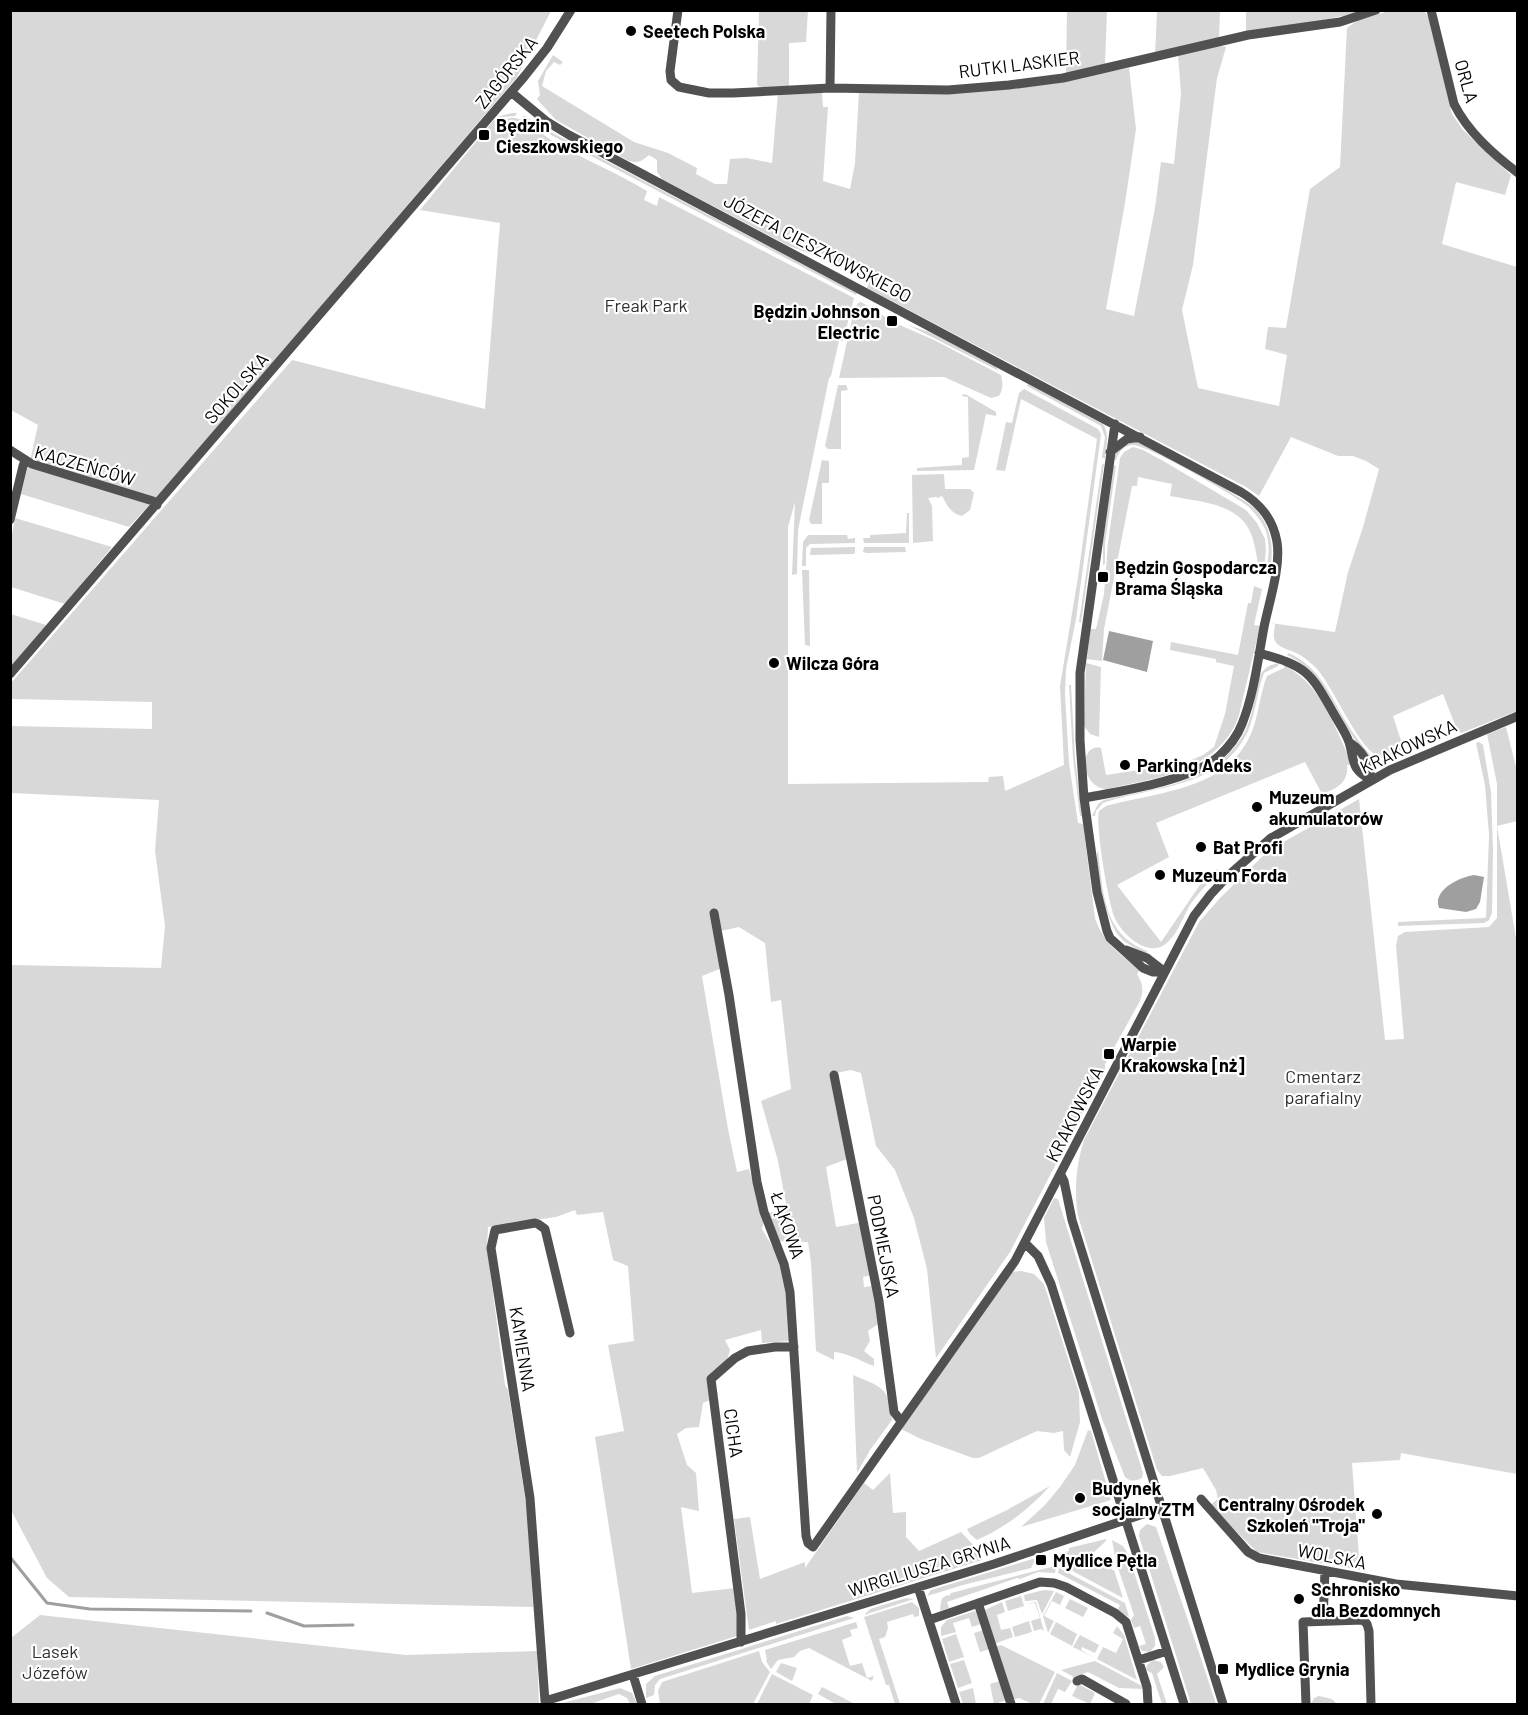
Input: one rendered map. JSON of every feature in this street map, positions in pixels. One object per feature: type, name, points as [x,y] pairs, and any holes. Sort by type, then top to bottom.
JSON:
[{"type":"street","name":"ZAGÓRSKA","points":[[485,123],[536,63],[571,10]]},
{"type":"street","name":"RUTKI LASKIER","points":[[678,10],[670,71],[671,80],[679,87],[709,93],[830,88],[948,90],[1063,78],[1248,35],[1340,22],[1376,10]]},
{"type":"street","points":[[830,88],[831,10]]},
{"type":"street","name":"ORLA","points":[[1431,10],[1454,104],[1461,118],[1495,155],[1518,173]]},
{"type":"street","name":"JÓZEFA CIESZKOWSKIEGO","points":[[511,92],[546,122],[568,135],[1140,437],[1248,496],[1259,505],[1270,520],[1276,536],[1278,556],[1250,698],[1242,725],[1231,743],[1216,759],[1192,772],[1126,790],[1084,798]]},
{"type":"street","name":"SOKOLSKA","points":[[10,674],[485,123]]},
{"type":"street","points":[[1115,424],[1080,673],[1080,740],[1084,798],[1100,910],[1110,938],[1143,968],[1153,972],[1165,972]]},
{"type":"street","points":[[1110,452],[1127,440],[1140,437]]},
{"type":"street","points":[[10,450],[25,461]]},
{"type":"street","name":"KACZEŃCÓW","points":[[10,520],[25,461],[153,501],[157,505]]},
{"type":"street","points":[[1259,653],[1296,664],[1310,676],[1320,688],[1349,742],[1354,765],[1362,775],[1371,780]]},
{"type":"street","name":"KRAKOWSKA","points":[[813,1547],[1015,1262],[1194,916],[1211,894],[1271,838],[1371,780],[1456,740],[1518,716]]},
{"type":"street","name":"ŁĄKOWA","points":[[714,913],[729,995],[752,1157],[764,1212],[788,1277],[806,1536],[808,1543],[813,1547]]},
{"type":"street","name":"PODMIEJSKA","points":[[834,1075],[879,1301],[894,1412],[902,1421]]},
{"type":"street","points":[[1061,1174],[1072,1220],[1223,1704]]},
{"type":"street","name":"KAMIENNA","points":[[545,1701],[530,1498],[491,1248],[495,1230],[535,1224],[545,1229],[570,1333]]},
{"type":"street","points":[[1025,1243],[1033,1250],[1048,1274],[1184,1704]]},
{"type":"street","name":"CICHA","points":[[741,1642],[741,1614],[711,1379],[735,1358],[748,1351],[794,1347]]},
{"type":"street","name":"WOLSKA","points":[[1201,1499],[1248,1552],[1259,1558],[1396,1584],[1518,1596]]},
{"type":"street","name":"WIRGILIUSZA GRYNIA","points":[[545,1701],[918,1587],[1161,1508]]},
{"type":"street","points":[[1323,1621],[1325,1571]]},
{"type":"street","points":[[929,1620],[1040,1582],[1059,1584],[1115,1613],[1129,1626],[1148,1691],[1148,1704]]},
{"type":"street","points":[[918,1587],[956,1704]]},
{"type":"street","points":[[978,1602],[1011,1704]]},
{"type":"street","points":[[1306,1704],[1303,1622],[1363,1620],[1367,1624],[1371,1704]]},
{"type":"street","points":[[1139,1660],[1167,1652]]},
{"type":"street","points":[[633,1675],[642,1704]]},
{"type":"street","points":[[1077,1681],[1083,1679],[1126,1704]]},
{"type":"green space","points":[[10,11],[551,11],[517,77],[156,499],[30,461],[38,425],[11,410]]},
{"type":"green space","points":[[759,11],[808,11],[806,42],[789,43],[789,86],[760,87],[757,85]]},
{"type":"green space","points":[[1067,11],[1107,11],[1105,64],[1066,73]]},
{"type":"green space","points":[[1157,11],[1220,11],[1219,38],[1155,55]]},
{"type":"green space","points":[[1246,11],[1366,11],[1314,22],[1246,31]]},
{"type":"green space","points":[[1389,11],[1424,11],[1428,16],[1452,114],[1463,130],[1511,175],[1505,195],[1456,182],[1442,244],[1517,267],[1517,711],[1461,733],[1457,730],[1443,694],[1393,716],[1404,750],[1386,758],[1374,754],[1365,745],[1315,667],[1301,656],[1277,644],[1274,636],[1275,624],[1270,623],[1335,632],[1348,572],[1379,469],[1353,456],[1338,456],[1291,437],[1259,496],[1246,487],[867,288],[869,283],[838,262],[819,252],[816,256],[789,246],[662,179],[657,172],[657,160],[649,155],[639,162],[627,160],[556,120],[537,99],[540,95],[538,81],[553,55],[563,62],[560,65],[554,62],[546,71],[542,86],[634,142],[668,153],[697,168],[696,174],[715,184],[727,184],[730,159],[747,158],[772,163],[778,93],[822,93],[823,107],[828,107],[823,181],[850,189],[855,163],[859,92],[1045,84],[1129,68],[1136,129],[1106,309],[1134,316],[1155,208],[1161,162],[1174,164],[1181,94],[1178,55],[1220,46],[1226,47],[1217,78],[1193,265],[1182,310],[1198,388],[1279,406],[1287,355],[1265,349],[1268,327],[1286,328],[1310,189],[1340,167],[1347,28],[1358,20]]},
{"type":"green space","name":"Freak Park","points":[[517,113],[515,116],[502,117],[495,122],[497,124],[512,118],[525,121],[563,147],[647,191],[644,200],[657,206],[659,197],[854,298],[843,341],[839,341],[829,378],[798,530],[797,574],[792,575],[795,502],[788,527],[788,784],[988,782],[989,777],[1003,776],[1005,791],[1064,765],[1060,686],[1097,439],[1021,399],[1005,471],[996,470],[1006,422],[1012,423],[1019,393],[1024,389],[1098,429],[1101,434],[1076,619],[1066,669],[1069,763],[1078,823],[1083,824],[1095,918],[1098,927],[1108,941],[1140,970],[1137,974],[1142,987],[1140,1001],[1105,1064],[1105,1070],[1010,1252],[936,1358],[927,1269],[914,1218],[895,1170],[876,1146],[861,1073],[851,1070],[831,1074],[847,1159],[826,1167],[836,1227],[861,1224],[872,1275],[863,1277],[864,1287],[873,1286],[878,1324],[868,1331],[870,1341],[864,1351],[874,1359],[874,1366],[839,1352],[834,1352],[834,1360],[816,1351],[808,1242],[778,1241],[768,1213],[787,1209],[778,1161],[761,1101],[791,1089],[781,1000],[771,1002],[765,943],[739,927],[716,932],[722,968],[702,976],[728,1129],[737,1172],[749,1169],[764,1220],[762,1229],[781,1262],[785,1275],[790,1341],[762,1343],[761,1330],[725,1340],[730,1350],[726,1364],[714,1370],[707,1377],[710,1400],[703,1403],[699,1427],[686,1428],[677,1434],[687,1465],[696,1473],[699,1511],[681,1507],[692,1593],[735,1588],[739,1614],[737,1636],[631,1669],[595,1437],[624,1431],[608,1345],[634,1341],[628,1266],[613,1260],[603,1212],[577,1215],[575,1210],[556,1217],[488,1227],[487,1248],[505,1385],[508,1390],[528,1516],[533,1607],[69,1597],[47,1578],[11,1510],[11,965],[161,968],[165,926],[155,851],[159,800],[11,793],[11,726],[152,729],[152,702],[11,699],[11,683],[292,360],[485,409],[500,223],[420,210],[493,121],[500,116]]},
{"type":"green space","points":[[523,115],[857,293],[856,295],[551,135],[523,118]]},
{"type":"green space","points":[[861,302],[895,323],[934,340],[1001,375],[1002,386],[999,396],[991,398],[944,377],[839,378],[854,310]]},
{"type":"green space","points":[[908,325],[935,334],[995,366],[999,371]]},
{"type":"green space","points":[[1028,384],[1103,424],[1107,436],[1105,458],[1102,458],[1105,437],[1101,426],[1027,386]]},
{"type":"green space","points":[[838,385],[846,385],[848,390],[841,391],[841,449],[828,449],[825,446]]},
{"type":"green space","points":[[963,394],[996,412],[996,416],[986,414],[974,470],[917,471],[917,468],[962,465],[962,458],[969,457],[968,397],[962,396]]},
{"type":"green space","points":[[1132,442],[1140,443],[1197,473],[1254,508],[1262,517],[1271,540],[1272,557],[1268,573],[1266,574],[1267,535],[1262,523],[1249,507],[1190,471],[1140,447],[1132,445],[1124,448],[1114,460],[1120,448]]},
{"type":"green space","points":[[1133,447],[1165,462],[1246,510],[1257,523],[1265,539],[1263,576],[1257,576],[1257,558],[1251,533],[1235,514],[1211,504],[1170,496],[1172,484],[1138,477],[1137,486],[1132,486],[1104,629],[1102,661],[1087,659],[1090,629],[1096,629],[1104,594],[1108,543],[1120,458],[1124,452]]},
{"type":"green space","points":[[822,460],[829,461],[829,483],[822,483],[822,524],[811,524],[809,520]]},
{"type":"green space","points":[[1102,464],[1104,464],[1081,623],[1079,622]]},
{"type":"green space","points":[[1113,465],[1116,466],[1105,543],[1105,564],[1103,565],[1103,540]]},
{"type":"green space","points":[[28,466],[151,503],[129,527],[21,494]]},
{"type":"green space","points":[[944,474],[945,489],[970,489],[974,493],[970,510],[962,516],[958,515],[950,509],[942,496],[928,498],[932,506],[933,541],[913,543],[912,475]]},
{"type":"green space","points":[[907,513],[909,513],[909,543],[864,543],[863,538],[870,538],[870,535],[906,533]]},
{"type":"green space","points":[[15,518],[112,547],[65,604],[11,587],[11,539]]},
{"type":"green space","points":[[808,535],[847,535],[848,539],[855,538],[855,543],[810,544],[806,548],[806,566],[802,566],[803,542]]},
{"type":"green space","points":[[855,547],[853,554],[810,555],[811,548]]},
{"type":"green space","points":[[864,547],[905,547],[906,552],[867,553],[863,552]]},
{"type":"green space","points":[[802,570],[809,570],[810,646],[805,645]]},
{"type":"green space","points":[[1254,586],[1262,589],[1254,625],[1260,626],[1239,715],[1230,734],[1203,760],[1185,768],[1146,781],[1107,789],[1098,787],[1091,781],[1085,766],[1088,752],[1094,748],[1101,748],[1106,775],[1146,769],[1145,761],[1165,765],[1167,759],[1184,763],[1203,755],[1214,747],[1225,714],[1234,666],[1216,662],[1216,659],[1170,650],[1171,642],[1238,655],[1248,603],[1251,603]]},
{"type":"green space","points":[[11,614],[46,625],[11,666]]},
{"type":"green space","points":[[1288,653],[1308,665],[1322,681],[1370,755],[1368,757],[1313,674],[1287,655]]},
{"type":"green space","points":[[1086,663],[1101,667],[1099,737],[1090,734],[1084,726]]},
{"type":"green space","points":[[1279,663],[1278,666],[1264,673],[1248,731],[1236,750],[1221,764],[1204,775],[1185,782],[1103,803],[1095,816],[1092,816],[1098,804],[1104,800],[1159,788],[1194,777],[1224,758],[1241,739],[1247,727],[1261,674],[1268,667]]},
{"type":"green space","points":[[1285,666],[1309,684],[1333,722],[1352,764],[1347,765],[1344,780],[1333,790],[1322,794],[1305,762],[1156,823],[1169,857],[1117,885],[1161,942],[1206,876],[1217,869],[1219,871],[1192,902],[1177,931],[1169,941],[1157,948],[1141,945],[1127,935],[1114,916],[1103,863],[1099,811],[1106,806],[1187,787],[1223,769],[1237,756],[1249,738],[1267,676]]},
{"type":"green space","points":[[1069,685],[1071,685],[1075,758],[1082,816],[1080,816],[1073,758]]},
{"type":"green space","points":[[1506,727],[1517,771],[1517,821],[1497,826],[1497,784],[1487,734]]},
{"type":"green space","points":[[1476,743],[1483,745],[1491,792],[1493,850],[1492,913],[1489,920],[1484,923],[1398,926],[1398,922],[1486,917],[1489,835],[1485,785]]},
{"type":"green space","name":"Cmentarz parafialny","points":[[1359,799],[1385,1040],[1404,1039],[1396,946],[1398,936],[1405,932],[1489,927],[1497,918],[1497,826],[1518,950],[1517,1474],[1401,1453],[1400,1460],[1352,1463],[1360,1570],[1257,1552],[1210,1505],[1218,1499],[1216,1490],[1203,1468],[1170,1476],[1162,1476],[1157,1470],[1078,1216],[1076,1178],[1084,1140],[1199,922],[1268,851]]},
{"type":"green space","points":[[1098,850],[1104,896],[1113,923],[1132,944],[1147,953],[1125,942],[1110,920],[1099,881]]},
{"type":"green space","points":[[1054,1198],[1058,1199],[1143,1473],[1142,1478],[1138,1480],[1125,1477],[1102,1419],[1046,1242],[1044,1218]]},
{"type":"green space","points":[[1021,1271],[1034,1274],[1044,1284],[1079,1393],[1080,1422],[1070,1457],[1064,1450],[1063,1431],[1054,1433],[1037,1431],[979,1458],[973,1458],[921,1439],[901,1429],[1012,1272]]},
{"type":"green space","points":[[853,1375],[877,1386],[886,1394],[892,1420],[870,1450],[857,1473]]},
{"type":"green space","points":[[1088,1430],[1091,1431],[1111,1500],[1021,1527],[1045,1505],[1060,1487],[1075,1465]]},
{"type":"green space","points":[[890,1473],[893,1513],[906,1512],[906,1537],[919,1551],[961,1532],[982,1554],[982,1560],[776,1624],[776,1621],[749,1630],[734,1519],[750,1517],[760,1579],[805,1562],[805,1568],[864,1483],[873,1490]]},
{"type":"green space","points":[[1050,1486],[1016,1517],[988,1535],[977,1540],[967,1529],[1007,1510]]},
{"type":"green space","points":[[1147,1524],[1156,1527],[1216,1704],[1191,1704],[1139,1536],[1140,1530]]},
{"type":"green space","points":[[1106,1539],[1093,1553],[1057,1562],[1056,1555],[1069,1551],[1069,1548]]},
{"type":"green space","points":[[1112,1540],[1123,1546],[1129,1556],[1155,1638],[1155,1646],[1150,1652],[1142,1651],[1139,1646],[1146,1644],[1140,1626],[1134,1628],[1131,1620],[1134,1615],[1116,1562]]},
{"type":"green space","points":[[1105,1557],[1110,1561],[1123,1598],[1065,1567]]},
{"type":"green space","points":[[1036,1558],[1031,1568],[927,1596],[931,1590]]},
{"type":"green space","points":[[1056,1567],[1055,1573],[1038,1572],[1017,1578],[947,1602],[949,1608],[940,1611],[942,1599],[951,1593]]},
{"type":"green space","points":[[1059,1568],[1125,1603],[1129,1617],[1117,1611],[1120,1605],[1058,1573]]},
{"type":"green space","points":[[1044,1590],[1054,1591],[1042,1614],[1037,1600],[1025,1601],[1024,1595]]},
{"type":"green space","points":[[1056,1592],[1064,1596],[1060,1605],[1052,1601],[1044,1616],[1054,1621],[1048,1633],[1043,1616]]},
{"type":"green space","points":[[1021,1596],[1024,1606],[1008,1611],[1005,1601]]},
{"type":"green space","points":[[906,1598],[914,1599],[864,1615],[870,1609]]},
{"type":"green space","points":[[1070,1599],[1088,1608],[1083,1617],[1065,1608]]},
{"type":"green space","points":[[912,1602],[919,1608],[919,1616],[914,1617],[913,1614],[887,1622],[885,1637],[879,1639],[900,1704],[895,1704],[889,1685],[886,1685],[864,1617]]},
{"type":"green space","points":[[1002,1602],[1005,1612],[997,1615],[1001,1630],[1010,1628],[1013,1637],[994,1644],[985,1610]]},
{"type":"green space","points":[[1036,1602],[1044,1631],[1041,1629],[1034,1631],[1031,1621],[1040,1618],[1035,1603],[1026,1604]]},
{"type":"green space","points":[[975,1611],[981,1624],[972,1627],[969,1618],[953,1623],[956,1632],[941,1636],[941,1627],[947,1620]]},
{"type":"green space","name":"Lasek Józefów","points":[[40,1615],[406,1655],[537,1651],[539,1704],[11,1704],[11,1638]]},
{"type":"green space","points":[[847,1616],[854,1618],[660,1679],[655,1685],[654,1695],[646,1698],[646,1684],[655,1676]]},
{"type":"green space","points":[[1029,1621],[1032,1632],[1015,1637],[1012,1627]]},
{"type":"green space","points":[[856,1622],[858,1628],[850,1630],[852,1636],[842,1640],[850,1666],[862,1663],[867,1678],[874,1676],[872,1681],[809,1648],[800,1651],[794,1657],[778,1660],[771,1669],[766,1661],[765,1650]]},
{"type":"green space","points":[[1056,1622],[1077,1634],[1072,1646],[1050,1634]]},
{"type":"green space","points":[[1117,1626],[1124,1635],[1137,1680],[1097,1659],[1103,1647],[1116,1653],[1123,1639],[1113,1633]]},
{"type":"green space","points":[[984,1630],[990,1649],[980,1652],[974,1633]]},
{"type":"green space","points":[[956,1634],[964,1657],[949,1662],[942,1639]]},
{"type":"green space","points":[[1080,1635],[1099,1645],[1095,1653],[1082,1647],[1081,1650],[1093,1657],[1073,1647]]},
{"type":"green space","points":[[1001,1645],[1055,1672],[1039,1704],[1019,1698],[1012,1700],[994,1647]]},
{"type":"green space","points":[[759,1651],[762,1662],[770,1672],[753,1704],[660,1704],[658,1691],[662,1682]]},
{"type":"green space","points":[[964,1660],[972,1683],[958,1688],[950,1664]]},
{"type":"green space","points":[[1153,1660],[1161,1662],[1164,1667],[1157,1674],[1167,1704],[1162,1704],[1152,1673],[1146,1670],[1147,1665]]},
{"type":"green space","points":[[1095,1661],[1144,1689],[1119,1688],[1088,1672],[1074,1677],[1061,1670]]},
{"type":"green space","points":[[781,1663],[797,1668],[792,1681],[776,1672]]},
{"type":"green space","points":[[1057,1673],[1072,1681],[1065,1692],[1058,1689],[1051,1704],[1043,1704]]},
{"type":"green space","points":[[772,1674],[813,1695],[809,1704],[757,1704]]},
{"type":"green space","points":[[1000,1681],[1007,1700],[994,1704],[990,1684]]},
{"type":"green space","points":[[1078,1684],[1095,1693],[1090,1704],[1072,1696]]},
{"type":"green space","points":[[822,1687],[855,1704],[836,1704],[818,1694]]},
{"type":"green space","points":[[620,1688],[632,1693],[637,1704],[630,1704],[627,1698],[619,1694],[593,1704],[559,1704]]},
{"type":"green space","points":[[973,1688],[976,1704],[963,1704],[959,1692]]},
{"type":"green space","points":[[1319,1696],[1332,1699],[1337,1704],[1311,1704],[1314,1698]]},
{"type":"shaded area","points":[[1109,631],[1153,641],[1147,672],[1103,660]]},
{"type":"shaded area","points":[[1474,875],[1484,877],[1480,902],[1476,909],[1466,912],[1439,908],[1438,901],[1443,890],[1462,878]]},
{"type":"waterway","points":[[10,1557],[47,1603],[90,1609],[251,1611]]},
{"type":"waterway","points":[[267,1613],[304,1626],[353,1625]]},
{"type":"place","name":"Seetech Polska","points":[[631,31]]},
{"type":"place","name":"Będzin Cieszkowskiego","points":[[484,135]]},
{"type":"place","name":"Będzin Johnson Electric","points":[[892,321]]},
{"type":"place","name":"Będzin Gospodarcza Brama Śląska","points":[[1103,577]]},
{"type":"place","name":"Wilcza Góra","points":[[774,663]]},
{"type":"place","name":"Parking Adeks","points":[[1125,765]]},
{"type":"place","name":"Muzeum akumulatorów","points":[[1257,807]]},
{"type":"place","name":"Bat Profi","points":[[1201,847]]},
{"type":"place","name":"Muzeum Forda","points":[[1160,875]]},
{"type":"place","name":"Warpie Krakowska [nż]","points":[[1109,1054]]},
{"type":"place","name":"Budynek socjalny ZTM","points":[[1080,1498]]},
{"type":"place","name":"Centralny Ośrodek Szkoleń \"Troja\"","points":[[1377,1514]]},
{"type":"place","name":"Mydlice Pętla","points":[[1041,1560]]},
{"type":"place","name":"Schronisko dla Bezdomnych","points":[[1299,1599]]},
{"type":"place","name":"Mydlice Grynia","points":[[1223,1669]]}]
